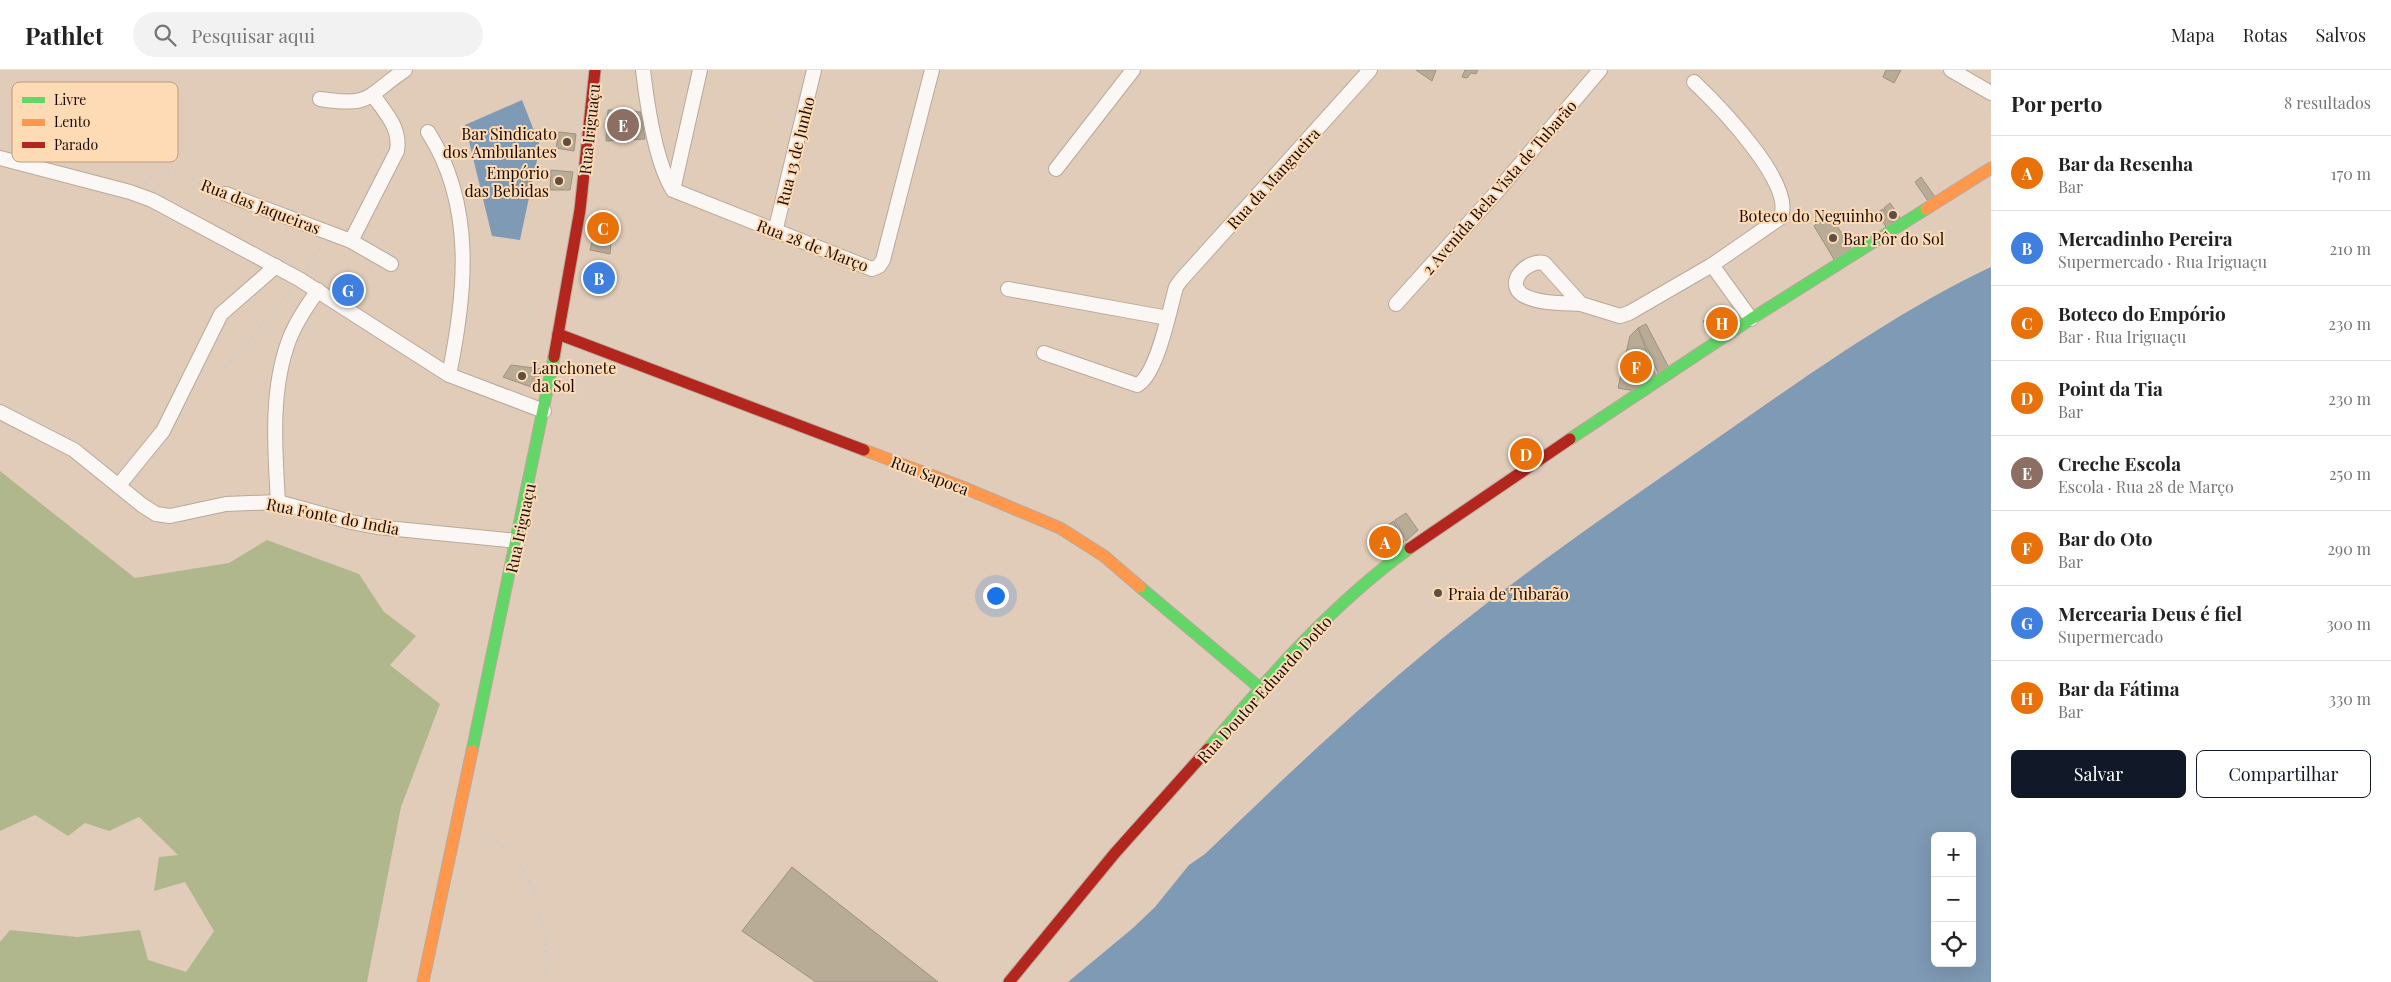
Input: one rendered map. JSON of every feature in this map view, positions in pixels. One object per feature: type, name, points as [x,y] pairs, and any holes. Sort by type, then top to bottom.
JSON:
[{"type":"main road","name":"Rua Iriguaçu","points":[[423,982],[518,541],[544,411],[580,210],[595,70]]},
{"type":"main road","name":"Rua Doutor Eduardo Dotto","points":[[1008,982],[1115,853],[1165,799],[1260,688],[1339,608],[1390,562],[1450,519],[1751,319],[1991,168]]},
{"type":"main road","name":"Rua Sapoca","points":[[558,334],[960,486],[1060,528],[1104,556],[1260,688]]},
{"type":"street","points":[[320,100],[344,103],[361,102],[405,70]]},
{"type":"street","points":[[644,70],[647,104],[665,179],[673,190]]},
{"type":"street","points":[[673,190],[700,70]]},
{"type":"street","name":"Rua 13 de Junho","points":[[775,232],[814,70]]},
{"type":"street","name":"Rua 28 de Março","points":[[673,190],[872,269],[879,266],[883,260],[932,70]]},
{"type":"street","points":[[1056,169],[1133,70]]},
{"type":"street","name":"Rua da Mangueira","points":[[1168,318],[1176,287],[1370,70]]},
{"type":"street","name":"2 Avenida Bela Vista de Tubarão","points":[[1396,304],[1494,195],[1600,70]]},
{"type":"street","points":[[1951,70],[1991,92]]},
{"type":"street","points":[[1581,304],[1620,316],[1629,313],[1712,265],[1780,218],[1783,205],[1765,164],[1730,117],[1694,82]]},
{"type":"street","points":[[350,241],[397,151],[399,140],[397,129],[373,95]]},
{"type":"street","points":[[428,132],[448,167],[464,248],[461,315],[449,375]]},
{"type":"street","points":[[15,162],[130,192],[152,200],[318,290],[449,375],[544,411]]},
{"type":"street","name":"Rua das Jaqueiras","points":[[226,194],[350,241],[391,264]]},
{"type":"street","points":[[1712,265],[1751,319]]},
{"type":"street","points":[[119,485],[163,431],[221,314],[276,266]]},
{"type":"street","points":[[1008,289],[1168,318],[1152,369],[1147,378],[1137,385],[1044,353]]},
{"type":"street","points":[[278,502],[275,418],[279,385],[289,341],[302,314],[318,290]]},
{"type":"street","name":"Rua Fonte do India","points":[[0,412],[74,450],[142,505],[156,514],[170,516],[226,504],[278,502],[351,522],[378,527],[518,541]]},
{"type":"path","name":"Rua das Jaqueiras","points":[[130,192],[167,170],[182,174],[226,194]]},
{"type":"path","points":[[222,373],[299,279],[331,233]]},
{"type":"path","points":[[457,825],[495,841],[518,860],[528,877],[536,896],[542,927],[545,953],[544,982]]},
{"type":"green space","points":[[0,471],[135,578],[229,563],[267,540],[359,574],[384,612],[416,636],[390,665],[440,704],[401,807],[367,982],[0,982],[0,942],[10,930],[77,937],[140,930],[148,960],[186,972],[214,931],[185,882],[154,891],[159,857],[178,855],[139,817],[109,831],[85,823],[68,836],[35,815],[0,831]]},
{"type":"water","points":[[522,100],[540,146],[520,240],[492,236],[465,125]]},
{"type":"water","points":[[1991,267],[1991,982],[1068,982],[1133,928],[1155,907],[1189,865],[1205,854],[1329,736],[1459,625],[1587,529],[1785,391],[1852,346],[1920,304]]},
{"type":"building","points":[[1416,70],[1436,70],[1432,81]]},
{"type":"building","points":[[1465,70],[1478,70],[1476,74],[1471,73],[1467,78],[1462,77]]},
{"type":"building","points":[[1886,70],[1901,70],[1894,83],[1883,77]]},
{"type":"building","points":[[608,110],[641,112],[645,139],[606,141]]},
{"type":"building","points":[[559,132],[576,134],[574,151],[556,148]]},
{"type":"building","points":[[551,170],[573,172],[570,190],[550,190]]},
{"type":"building","points":[[1921,177],[1935,197],[1928,201],[1915,182]]},
{"type":"building","points":[[1890,203],[1903,222],[1896,227],[1884,208]]},
{"type":"building","points":[[1883,209],[1895,227],[1888,231],[1878,212]]},
{"type":"building","points":[[1829,213],[1852,250],[1835,261],[1814,226]]},
{"type":"building","points":[[597,219],[615,222],[612,238],[594,234]]},
{"type":"building","points":[[593,239],[611,242],[610,254],[590,250]]},
{"type":"building","points":[[589,265],[615,271],[608,289],[584,282]]},
{"type":"building","points":[[348,280],[357,287],[349,299],[341,292]]},
{"type":"building","points":[[1720,312],[1727,329],[1722,333],[1715,314]]},
{"type":"building","points":[[1715,314],[1721,333],[1717,336],[1710,317]]},
{"type":"building","points":[[1709,318],[1717,336],[1713,338],[1703,321]]},
{"type":"building","points":[[1646,324],[1669,368],[1659,375],[1638,328]]},
{"type":"building","points":[[1638,328],[1656,376],[1636,391],[1618,388],[1630,336]]},
{"type":"building","points":[[511,365],[541,369],[534,388],[503,377]]},
{"type":"building","points":[[1515,444],[1542,451],[1531,461],[1514,455]]},
{"type":"building","points":[[1406,513],[1418,530],[1406,541],[1395,520]]},
{"type":"building","points":[[1394,521],[1404,542],[1397,546],[1386,526]]},
{"type":"building","points":[[1383,527],[1396,548],[1387,554],[1374,534]]},
{"type":"building","points":[[792,867],[938,982],[816,982],[742,931]]},
{"type":"traffic: fast","points":[[1570,439],[1751,319],[1926,209]]},
{"type":"traffic: fast","points":[[472,751],[554,357]]},
{"type":"traffic: fast","points":[[1208,749],[1278,668],[1328,617],[1382,569],[1410,548]]},
{"type":"traffic: fast","points":[[1140,587],[1260,688]]},
{"type":"traffic: slow","points":[[1926,209],[1991,168]]},
{"type":"traffic: slow","points":[[864,450],[960,486],[1060,528],[1104,556],[1140,587]]},
{"type":"traffic: slow","points":[[423,982],[472,751]]},
{"type":"traffic: jam","points":[[554,357],[580,210],[595,70]]},
{"type":"traffic: jam","points":[[558,334],[864,450]]},
{"type":"traffic: jam","points":[[1410,548],[1570,439]]},
{"type":"traffic: jam","points":[[1009,982],[1115,853],[1208,749]]},
{"type":"place","name":"Creche Escola","points":[[623,125]]},
{"type":"place","name":"Bar Sindicato dos Ambulantes","points":[[567,142]]},
{"type":"place","name":"Empório das Bebidas","points":[[559,181]]},
{"type":"place","name":"Boteco do Neguinho","points":[[1893,215]]},
{"type":"place","name":"Boteco do Empório","points":[[603,228]]},
{"type":"place","name":"Bar Pôr do Sol","points":[[1833,238]]},
{"type":"place","name":"Mercadinho Pereira","points":[[599,278]]},
{"type":"place","name":"Mercearia Deus é fiel","points":[[348,290]]},
{"type":"place","name":"Bar da Fátima","points":[[1722,323]]},
{"type":"place","name":"Bar do Oto","points":[[1636,367]]},
{"type":"place","name":"Lanchonete da Sol","points":[[522,376]]},
{"type":"place","name":"Point da Tia","points":[[1526,454]]},
{"type":"place","name":"Bar da Resenha","points":[[1385,542]]},
{"type":"place","name":"Praia de Tubarão","points":[[1438,593]]}]
